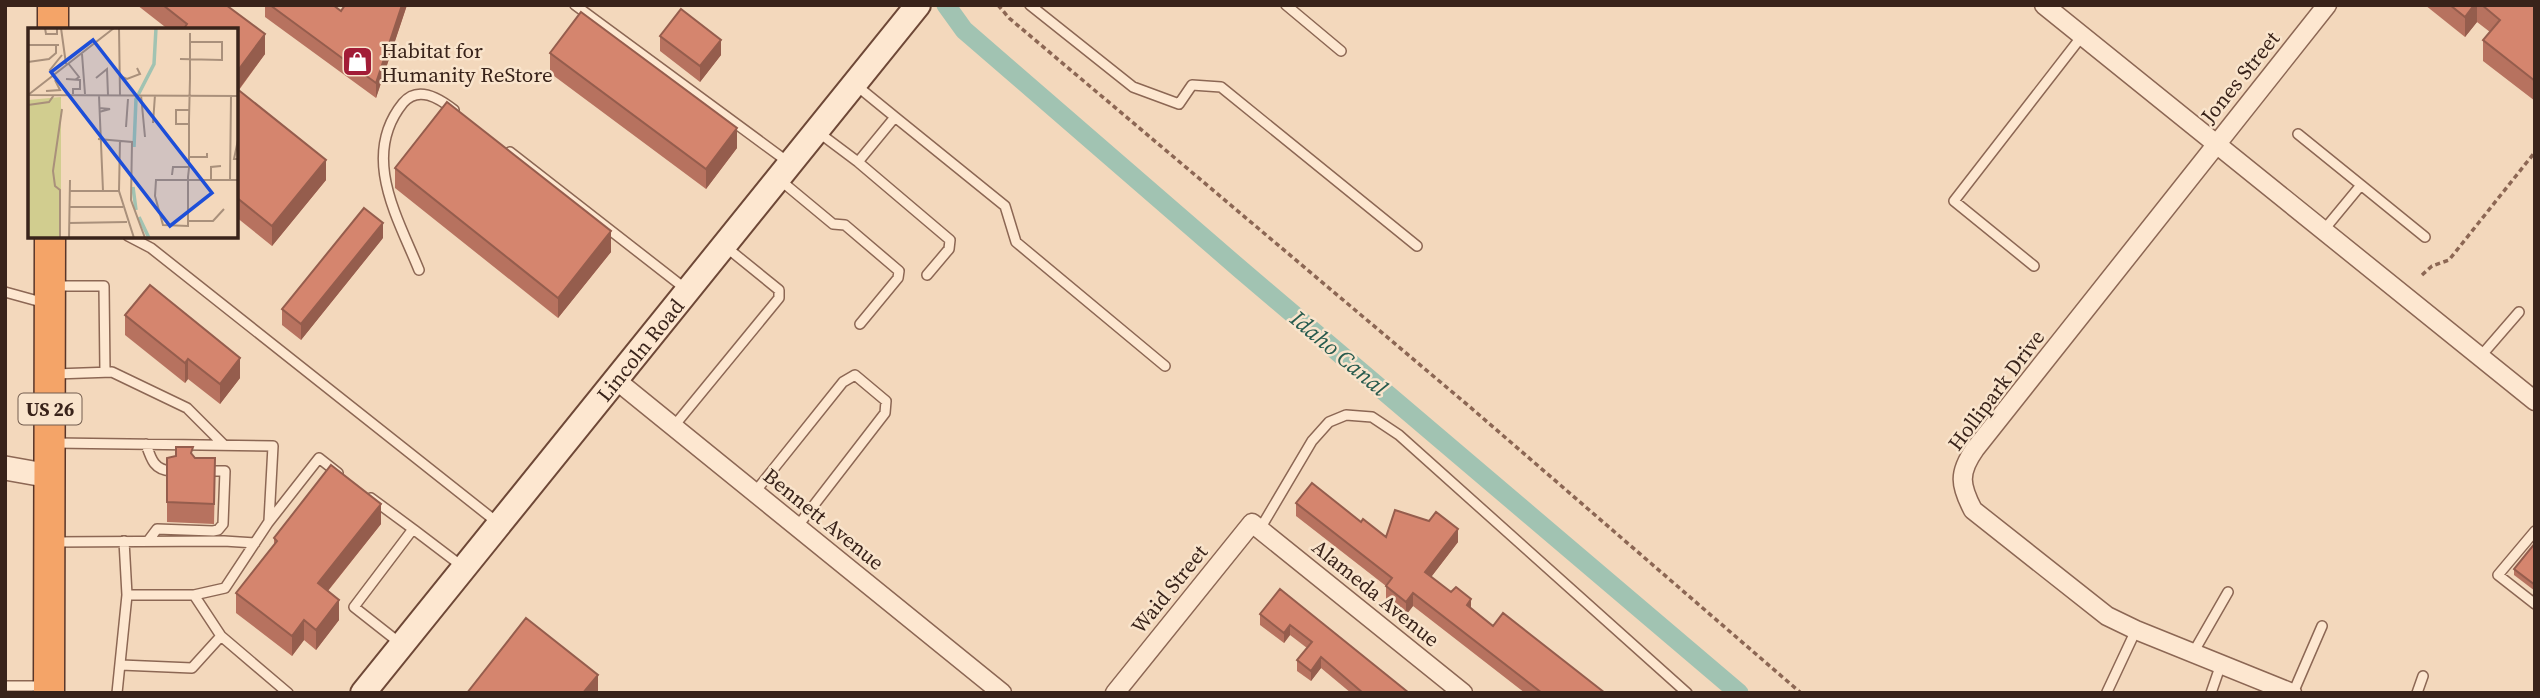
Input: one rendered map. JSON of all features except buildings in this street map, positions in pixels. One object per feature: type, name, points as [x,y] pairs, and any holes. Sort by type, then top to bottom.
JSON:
[{"type":"highway","points":[[53,5],[53,28]]},
{"type":"highway","name":"US 26","points":[[49,690],[50,238]]},
{"type":"main road","name":"Lincoln Road","points":[[363,693],[912,12]]},
{"type":"street","points":[[2044,5],[2535,401]]},
{"type":"street","name":"Jones Street","points":[[2216,144],[2327,5]]},
{"type":"street","name":"Hollipark Drive","points":[[2216,144],[1975,449],[1967,461],[1962,478],[1964,493],[1973,510],[2091,604],[2136,630],[2292,693]]},
{"type":"street","name":"Bennett Avenue","points":[[616,380],[1002,693]]},
{"type":"street","points":[[5,468],[50,476]]},
{"type":"street","name":"Waid Street","points":[[1115,693],[1252,523],[1260,529]]},
{"type":"street","name":"Alameda Avenue","points":[[1260,529],[1463,693]]},
{"type":"lane","points":[[575,5],[785,171],[833,224],[845,225],[899,271],[898,278],[860,324]]},
{"type":"lane","points":[[589,15],[595,5]]},
{"type":"lane","points":[[1030,5],[1133,87],[1179,104],[1192,85],[1221,87],[1418,246]]},
{"type":"lane","points":[[1286,5],[1341,51]]},
{"type":"lane","points":[[2034,265],[1954,201],[2082,36]]},
{"type":"lane","points":[[855,84],[1005,206],[1016,242],[1165,366]]},
{"type":"lane","points":[[419,271],[387,193],[383,154],[388,130],[396,111],[407,99],[420,93],[440,99],[462,116]]},
{"type":"lane","points":[[858,162],[895,117]]},
{"type":"lane","points":[[817,131],[950,240],[949,249],[927,275]]},
{"type":"lane","points":[[2298,134],[2425,237]]},
{"type":"lane","points":[[506,149],[688,291]]},
{"type":"lane","points":[[2323,231],[2361,185]]},
{"type":"lane","points":[[132,238],[151,248],[500,524]]},
{"type":"lane","points":[[674,426],[779,298],[779,290],[724,246]]},
{"type":"lane","points":[[5,292],[50,295],[104,286],[105,372]]},
{"type":"lane","points":[[2480,357],[2519,312]]},
{"type":"lane","points":[[50,375],[111,372],[187,408],[223,444]]},
{"type":"lane","points":[[755,492],[843,382],[855,375],[886,401],[885,413],[797,527]]},
{"type":"lane","points":[[1260,529],[1312,441],[1329,422],[1346,415],[1372,417],[1399,435],[1687,693]]},
{"type":"lane","points":[[50,443],[274,446],[268,523]]},
{"type":"lane","points":[[146,444],[152,463],[161,470],[172,471]]},
{"type":"lane","points":[[127,595],[194,595],[225,588],[268,523],[319,458],[350,482]]},
{"type":"lane","points":[[148,541],[157,529],[213,531],[223,524],[225,471],[198,472]]},
{"type":"lane","points":[[361,490],[464,568]]},
{"type":"lane","points":[[402,645],[354,607],[413,529]]},
{"type":"lane","points":[[2535,531],[2498,575],[2535,604]]},
{"type":"lane","points":[[117,693],[127,595],[124,541]]},
{"type":"lane","points":[[49,542],[255,543]]},
{"type":"lane","points":[[2193,653],[2228,592]]},
{"type":"lane","points":[[194,595],[221,636],[288,693]]},
{"type":"lane","points":[[2292,693],[2322,626]]},
{"type":"lane","points":[[2107,692],[2136,630]]},
{"type":"lane","points":[[121,664],[191,668],[221,636]]},
{"type":"lane","points":[[2211,693],[2221,664]]},
{"type":"lane","points":[[2417,693],[2423,676]]},
{"type":"lane","points":[[5,686],[49,690]]},
{"type":"path","points":[[998,5],[1009,18],[1438,379],[1801,693]]},
{"type":"path","points":[[2422,275],[2448,260],[2535,152]]},
{"type":"waterway","name":"Idaho Canal","points":[[946,5],[964,30],[1240,269],[1739,693]]},
{"type":"place","name":"Habitat for Humanity ReStore","points":[[358,62]]}]
